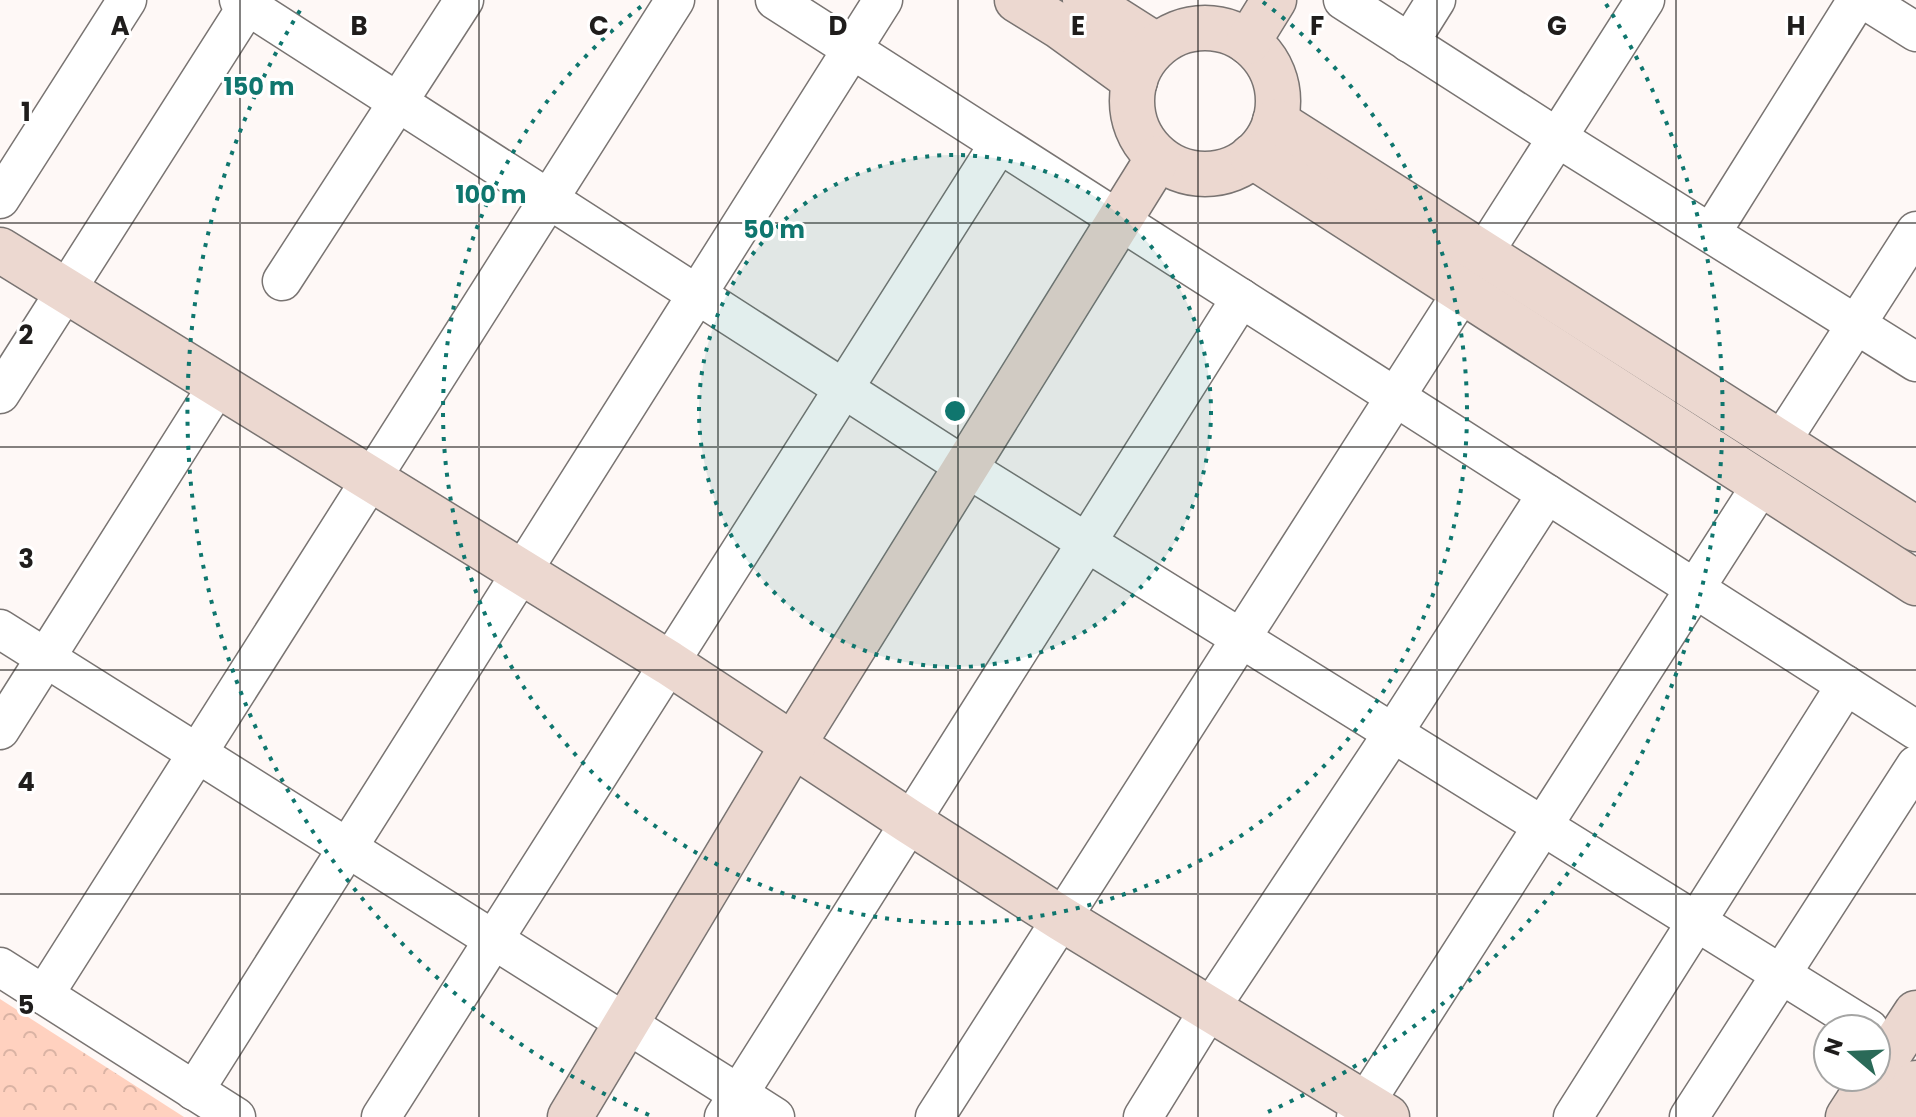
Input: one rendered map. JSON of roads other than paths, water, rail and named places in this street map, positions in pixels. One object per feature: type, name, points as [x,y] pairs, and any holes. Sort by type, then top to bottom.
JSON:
[{"type":"street","points":[[0,199],[127,0]]},
{"type":"street","points":[[282,281],[464,0]]},
{"type":"street","points":[[44,995],[675,0]]},
{"type":"street","points":[[775,0],[1916,730]]},
{"type":"street","points":[[194,1091],[883,0]]},
{"type":"street","points":[[1017,0],[1059,26],[1145,63]]},
{"type":"street","points":[[1085,0],[1145,63]]},
{"type":"street","points":[[1248,42],[1274,0]]},
{"type":"street","points":[[1343,0],[1916,362]]},
{"type":"street","points":[[1409,43],[1436,0]]},
{"type":"street","points":[[1483,254],[1645,0]]},
{"type":"street","points":[[1711,233],[1857,0]]},
{"type":"street","points":[[1865,0],[1916,32]]},
{"type":"street","points":[[0,394],[246,2],[967,468],[1781,975],[1837,1013]]},
{"type":"street","points":[[1198,27],[1221,29],[1248,42],[1260,53],[1272,72],[1278,95],[1263,138],[1231,169],[1206,174],[1181,170],[1158,158],[1142,139],[1133,115],[1132,89],[1145,63],[1175,33],[1198,27]]},
{"type":"street","points":[[1263,138],[1483,254],[1916,529]]},
{"type":"street","points":[[1263,138],[1463,291],[1916,583]]},
{"type":"street","points":[[381,1117],[999,144]]},
{"type":"street","points":[[570,1117],[793,745],[1158,158]]},
{"type":"street","points":[[1780,443],[1916,231]]},
{"type":"street","points":[[0,250],[669,663],[910,822],[1369,1112],[1543,826],[1762,484]]},
{"type":"street","points":[[935,1117],[1463,291]]},
{"type":"street","points":[[732,1106],[1241,298]]},
{"type":"street","points":[[0,730],[218,385]]},
{"type":"street","points":[[1143,1117],[1209,1010],[1547,494]]},
{"type":"street","points":[[0,629],[627,1024],[732,1106],[775,1117]]},
{"type":"street","points":[[1573,1117],[1846,685]]},
{"type":"street","points":[[1689,1117],[1916,765]]},
{"type":"street","points":[[0,967],[236,1117]]},
{"type":"street","points":[[1895,1117],[1916,1083]]},
{"type":"street","points":[[1848,1117],[1860,1093]]}]
